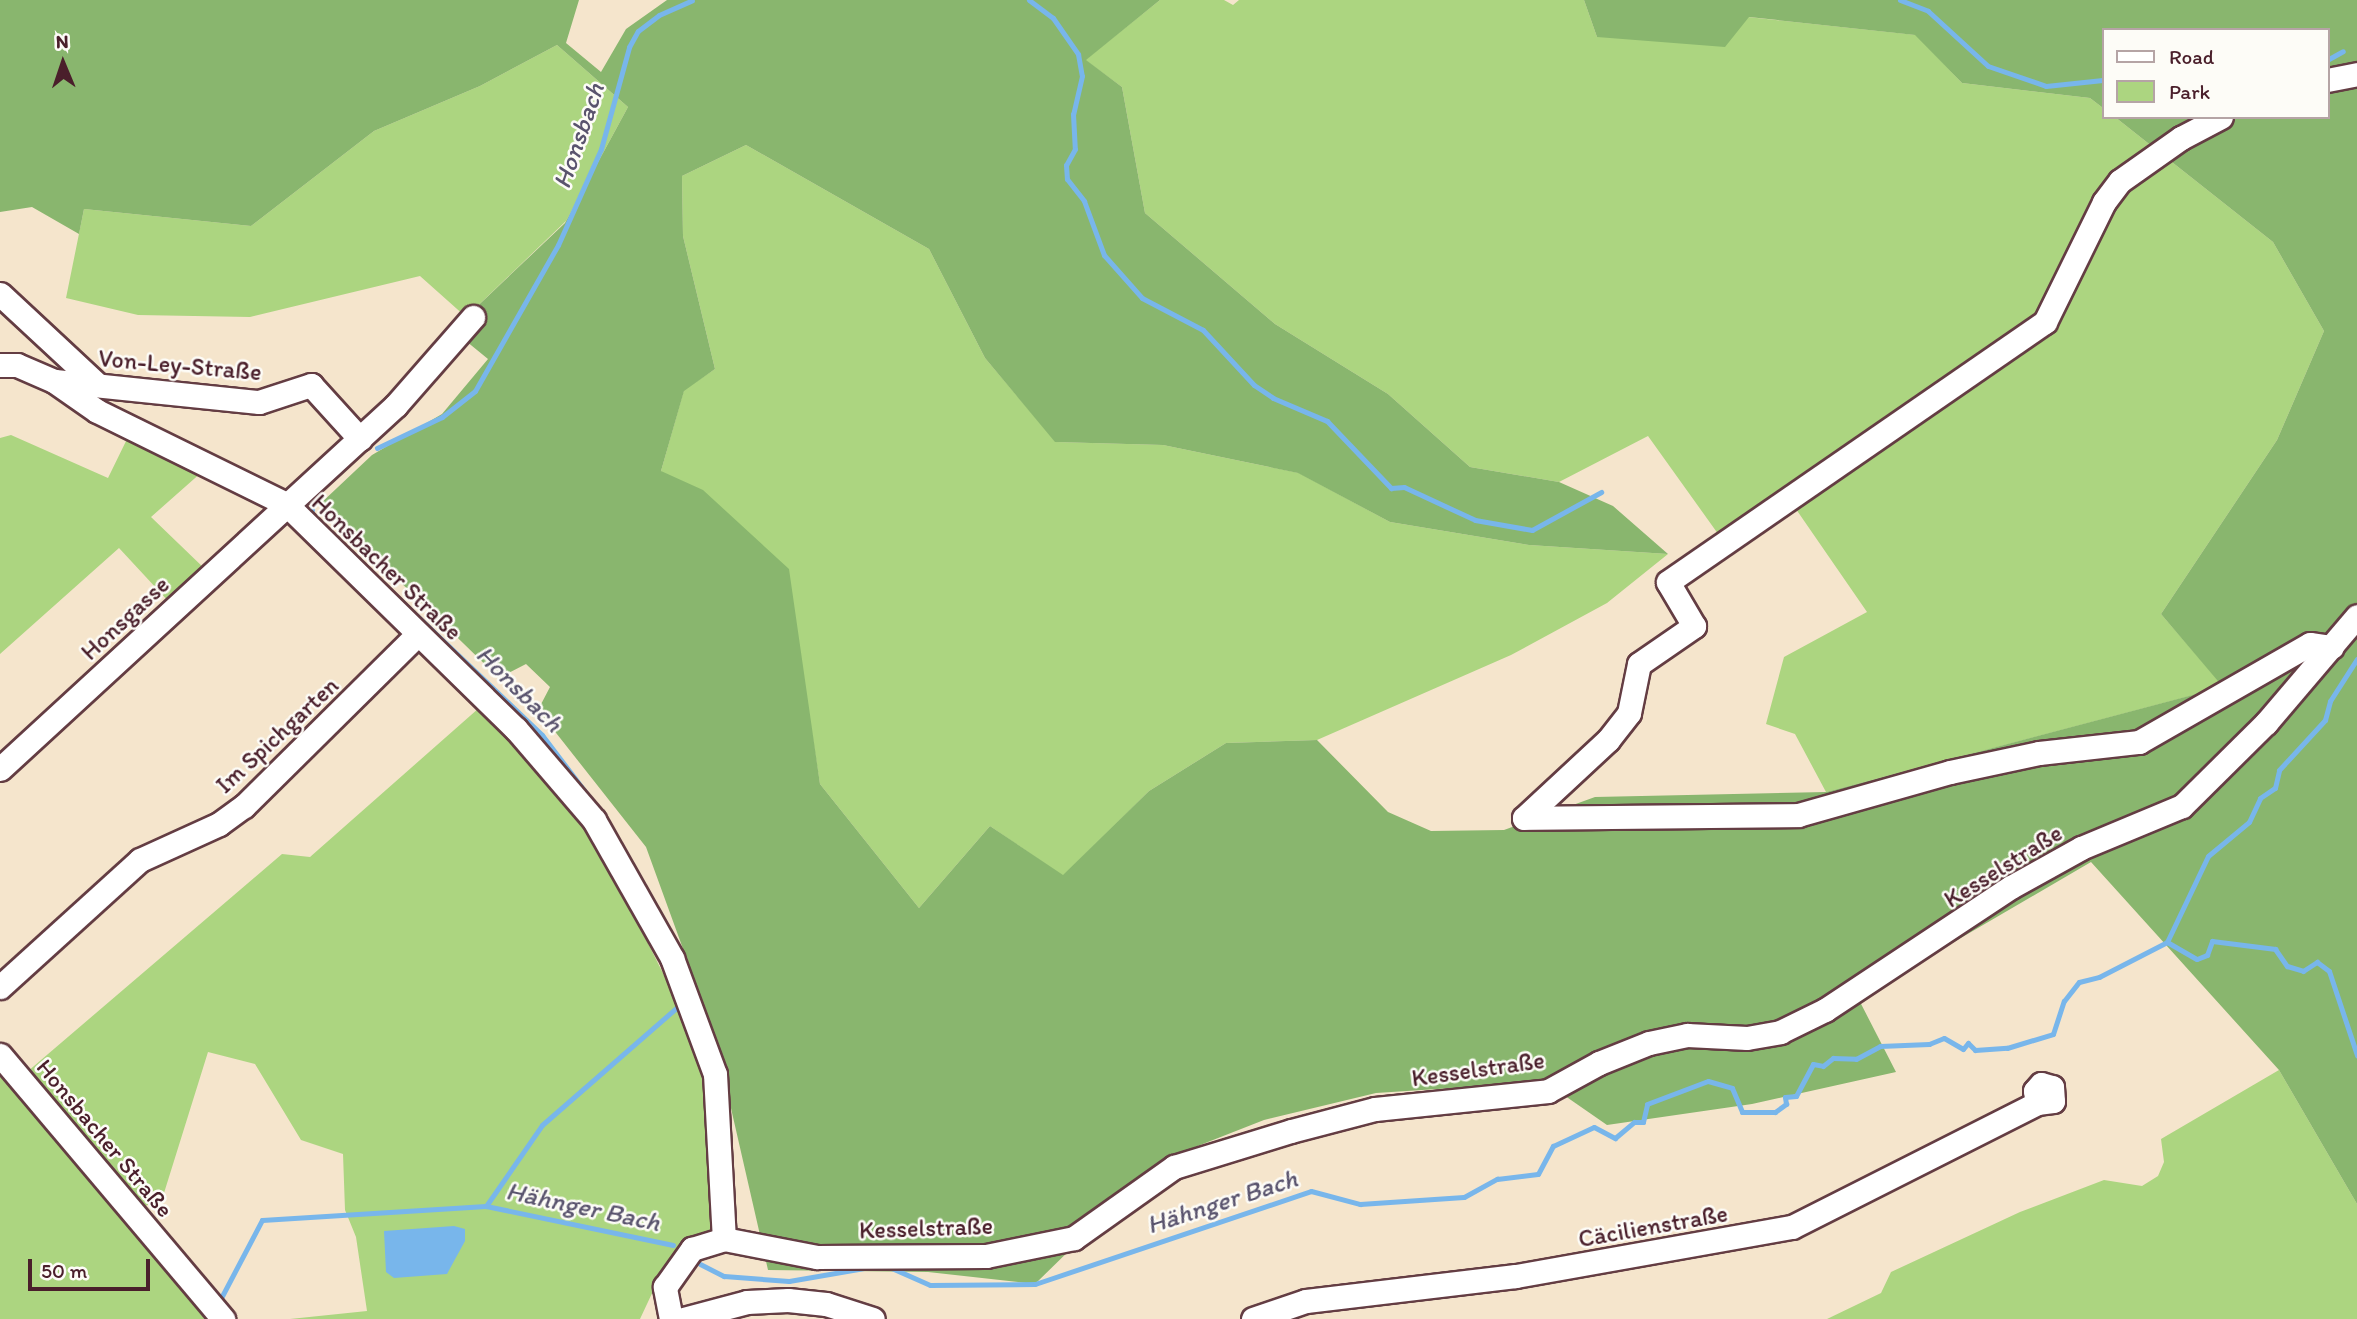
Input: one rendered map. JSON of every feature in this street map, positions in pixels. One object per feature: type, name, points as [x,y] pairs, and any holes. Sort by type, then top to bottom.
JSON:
[{"type":"street","points":[[2329,80],[2357,75]]},
{"type":"street","points":[[2217,119],[2181,138],[2120,181],[2104,202],[2045,322],[1668,582],[1694,626],[1639,664],[1629,713],[1615,731],[1524,818],[1798,815],[1950,772],[2039,753],[2139,742],[2310,645],[2332,647]]},
{"type":"street","points":[[0,294],[97,384]]},
{"type":"street","points":[[286,505],[396,405],[473,317]]},
{"type":"street","name":"Honsbacher Straße","points":[[6,361],[54,381],[97,411],[286,505],[365,578],[417,635],[516,729],[594,820],[672,958],[715,1074],[724,1239]]},
{"type":"street","name":"Von-Ley-Straße","points":[[54,381],[259,402],[311,385],[360,439]]},
{"type":"street","name":"Honsgasse","points":[[0,769],[286,505]]},
{"type":"street","name":"Kesselstraße","points":[[671,1319],[665,1287],[692,1249],[724,1239],[817,1257],[986,1256],[1074,1238],[1174,1167],[1291,1131],[1375,1109],[1548,1091],[1599,1063],[1648,1043],[1687,1035],[1747,1038],[1780,1032],[1825,1010],[2011,887],[2081,848],[2182,806],[2266,723],[2357,616]]},
{"type":"street","name":"Im Spichgarten","points":[[0,987],[140,860],[219,824],[244,806],[417,635]]},
{"type":"street","name":"Honsbacher Straße","points":[[0,1055],[223,1319]]},
{"type":"street","name":"Cäcilienstraße","points":[[1253,1319],[1306,1301],[1516,1276],[1792,1227],[2037,1103]]},
{"type":"street","points":[[683,1319],[747,1302],[788,1300],[826,1304],[873,1319]]},
{"type":"green space","points":[[0,0],[579,0],[566,43],[601,72],[626,29],[667,0],[1160,0],[1086,60],[1122,87],[1145,213],[1275,324],[1388,394],[1470,467],[1559,482],[1613,506],[1668,554],[1529,545],[1390,522],[1298,473],[1163,445],[1055,442],[985,358],[929,249],[746,145],[682,176],[683,236],[715,369],[684,391],[661,471],[703,490],[789,569],[820,784],[919,908],[990,826],[1063,875],[1149,791],[1226,743],[1317,740],[1388,812],[1431,831],[1504,830],[1595,797],[1826,792],[2223,687],[2161,614],[2277,440],[2324,331],[2273,242],[2118,119],[2329,119],[2329,28],[2102,28],[2102,107],[2090,98],[1962,83],[1915,35],[1749,17],[1725,47],[1597,37],[1584,0],[2357,0],[2357,1204],[2279,1070],[2091,862],[1858,998],[1896,1072],[1752,1104],[1607,1125],[1545,1082],[1376,1093],[1264,1120],[1162,1160],[1035,1284],[928,1272],[768,1270],[714,1034],[646,847],[538,710],[550,687],[526,664],[499,678],[320,504],[372,455],[442,414],[488,359],[466,341],[466,317],[565,223],[628,107],[557,45],[480,86],[374,131],[251,226],[84,209],[79,234],[32,207],[0,212]]},
{"type":"green space","points":[[1160,0],[1224,0],[1233,5],[1239,0],[1584,0],[1597,37],[1748,17],[1916,35],[1962,83],[2090,98],[2102,107],[2102,119],[2118,119],[2273,242],[2324,331],[2277,440],[2161,614],[2224,687],[1826,792],[1795,734],[1766,724],[1784,657],[1867,612],[1789,499],[1721,538],[1648,436],[1559,482],[1470,467],[1388,394],[1275,324],[1145,213],[1122,87],[1085,60]]},
{"type":"green space","points":[[557,45],[628,107],[566,221],[466,317],[420,276],[250,317],[138,315],[66,298],[84,209],[251,226],[374,131],[480,86]]},
{"type":"green space","points":[[746,145],[929,249],[985,358],[1056,442],[1163,445],[1299,473],[1390,522],[1529,545],[1668,554],[1607,603],[1511,655],[1317,740],[1226,743],[1149,791],[1063,876],[990,826],[919,908],[820,784],[805,689],[661,471],[684,390],[715,369],[683,236],[682,176]]},
{"type":"green space","points":[[11,435],[108,478],[129,435],[203,471],[151,517],[206,570],[170,603],[119,548],[0,654],[0,438]]},
{"type":"green space","points":[[479,708],[594,836],[675,997],[710,1075],[718,1233],[662,1272],[640,1319],[290,1319],[367,1311],[356,1237],[345,1210],[343,1154],[301,1140],[255,1064],[208,1052],[164,1193],[146,1206],[27,1072],[282,854],[310,857]]},
{"type":"green space","points":[[0,1065],[218,1319],[0,1319]]},
{"type":"green space","points":[[2279,1070],[2357,1204],[2357,1319],[1827,1319],[1881,1293],[1891,1272],[2020,1212],[2104,1180],[2142,1186],[2158,1176],[2164,1162],[2161,1139]]},
{"type":"water","points":[[454,1226],[465,1229],[465,1241],[447,1274],[394,1278],[386,1272],[384,1231]]},
{"type":"waterway","name":"Honsbach","points":[[377,448],[442,417],[475,391],[558,245],[601,149],[629,47],[638,31],[659,15],[692,0]]},
{"type":"waterway","name":"Honsbach","points":[[1029,0],[1053,18],[1078,54],[1082,76],[1073,114],[1075,149],[1066,165],[1067,179],[1084,201],[1104,255],[1142,298],[1203,330],[1254,385],[1273,398],[1327,421],[1391,488],[1404,487],[1475,520],[1532,530],[1601,492]]},
{"type":"waterway","points":[[1900,0],[1928,11],[1988,66],[2046,86],[2102,80]]},
{"type":"waterway","points":[[2329,59],[2343,51]]},
{"type":"waterway","name":"Honsbach","points":[[311,517],[314,493]]},
{"type":"waterway","name":"Honsbach","points":[[372,573],[542,735],[599,810]]},
{"type":"waterway","points":[[2167,942],[2208,856],[2249,822],[2260,798],[2275,788],[2279,770],[2325,720],[2330,701],[2357,659]]},
{"type":"waterway","name":"Honsbach","points":[[614,833],[668,928]]},
{"type":"waterway","name":"Hähnger Bach","points":[[887,1266],[930,1285],[1035,1284],[1311,1191],[1360,1204],[1464,1197],[1497,1179],[1538,1174],[1553,1146],[1594,1127],[1615,1138],[1634,1122],[1643,1122],[1647,1104],[1708,1081],[1732,1088],[1742,1112],[1775,1112],[1786,1104],[1785,1097],[1796,1096],[1813,1064],[1823,1066],[1833,1058],[1856,1059],[1880,1046],[1929,1044],[1944,1038],[1963,1049],[1968,1043],[1975,1050],[2007,1048],[2053,1034],[2064,1001],[2079,982],[2099,977],[2167,942],[2197,959],[2207,955],[2212,941],[2275,949],[2287,966],[2303,971],[2317,962],[2329,971],[2357,1055]]},
{"type":"waterway","name":"Honsbach","points":[[689,972],[694,991]]},
{"type":"waterway","name":"Honsbach","points":[[221,1298],[262,1220],[486,1206],[542,1125],[683,1002]]},
{"type":"waterway","name":"Hähnger Bach","points":[[486,1206],[673,1245]]},
{"type":"waterway","name":"Hähnger Bach","points":[[700,1264],[724,1276],[789,1281],[870,1267]]}]
